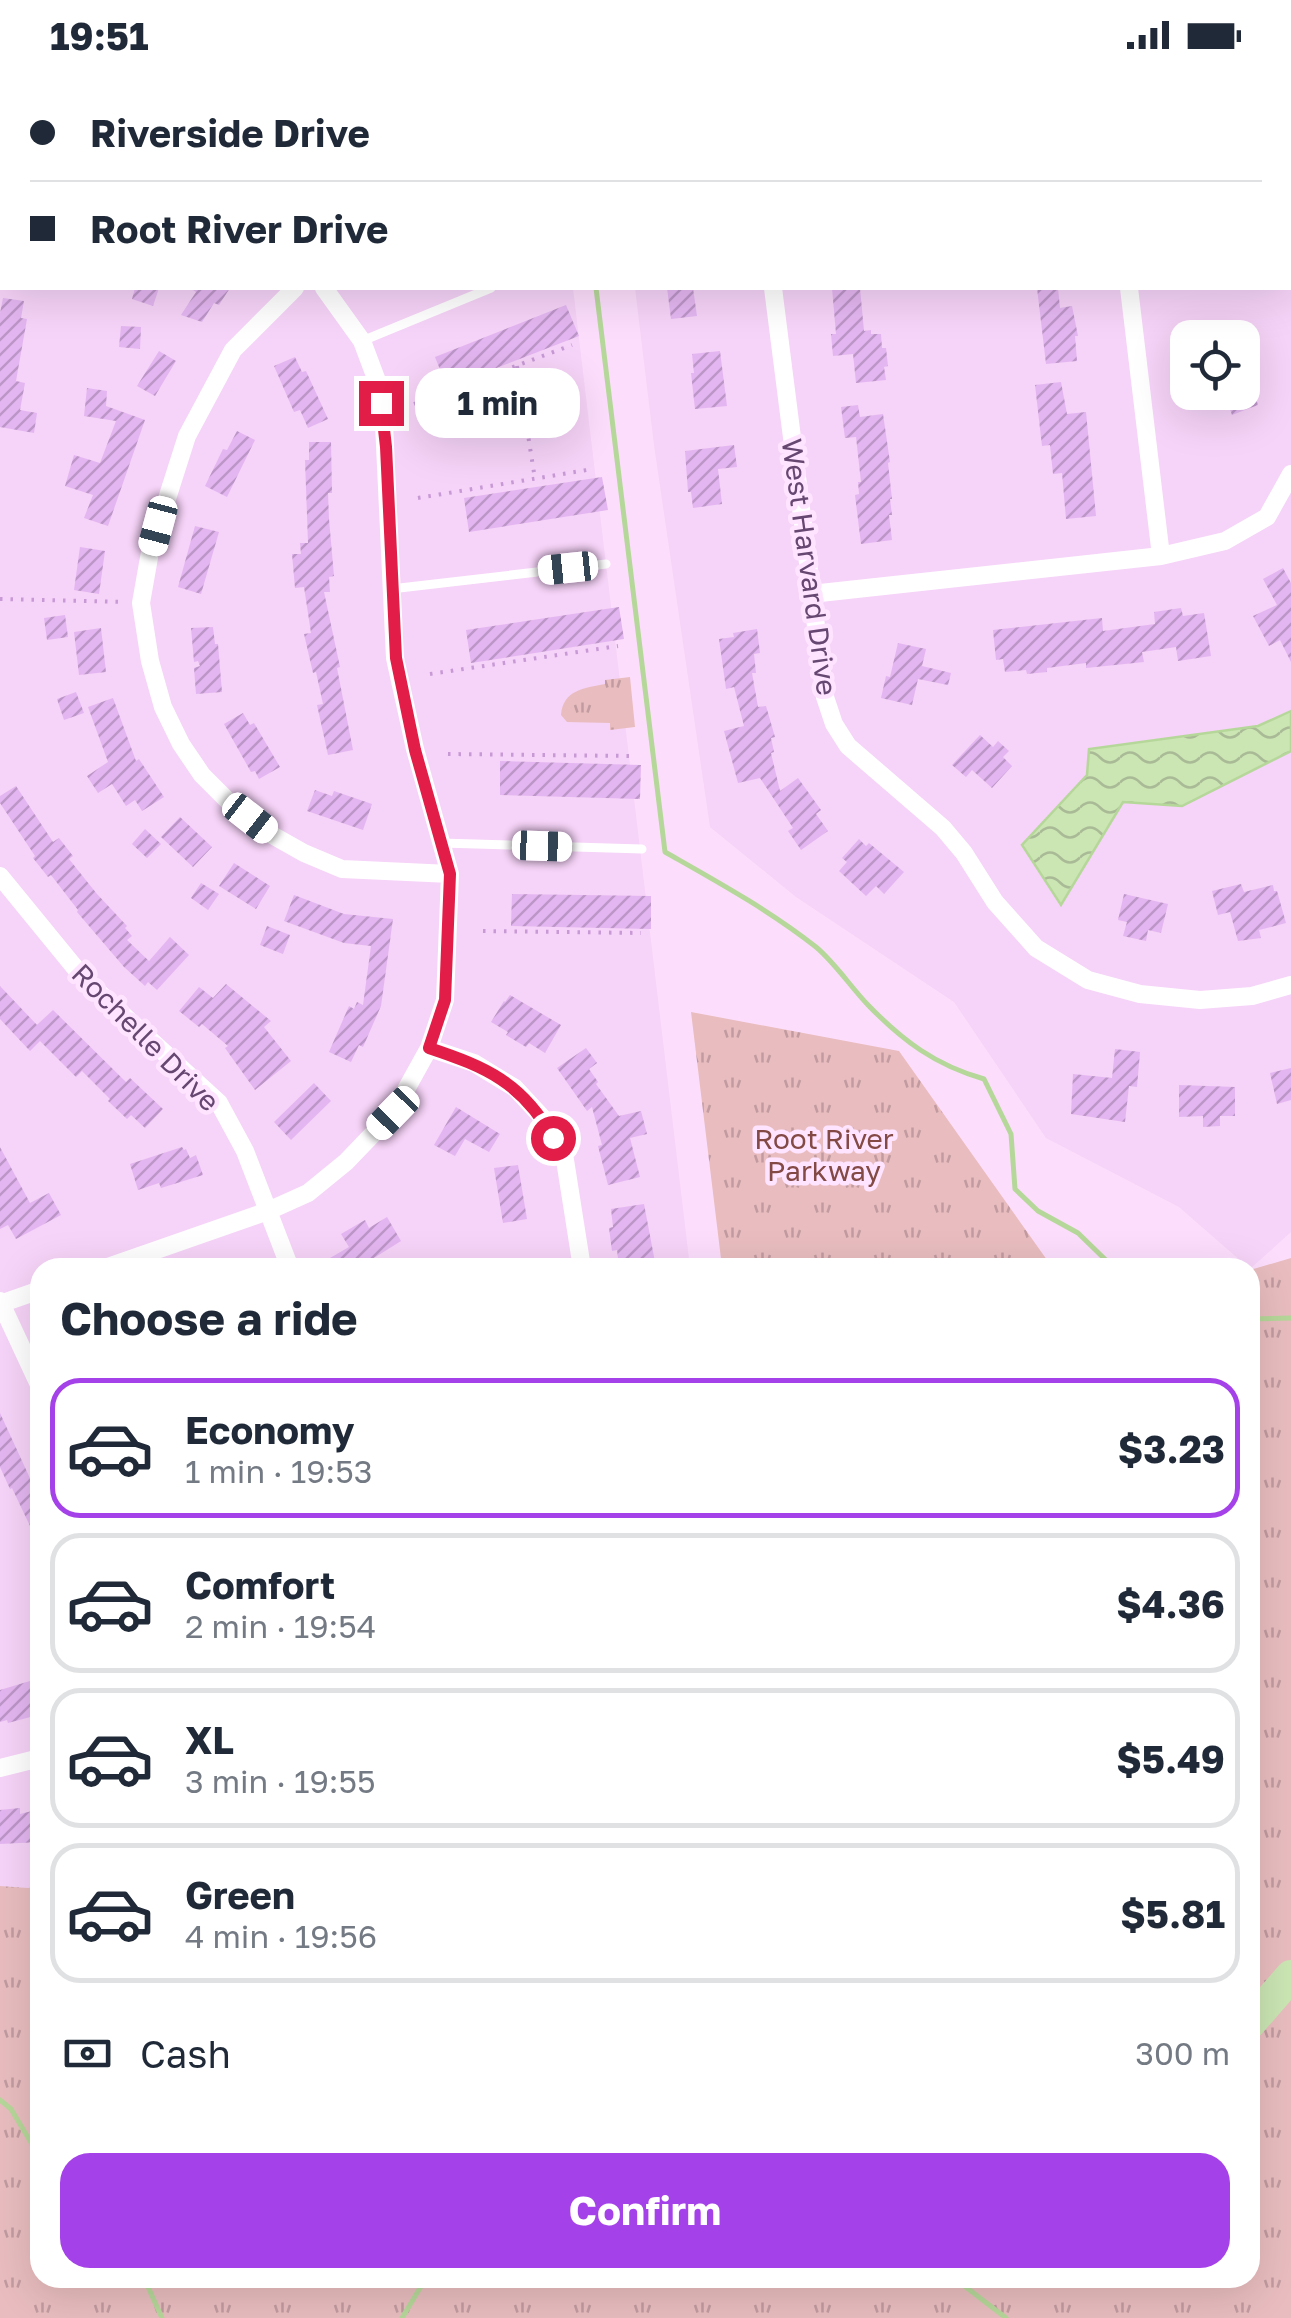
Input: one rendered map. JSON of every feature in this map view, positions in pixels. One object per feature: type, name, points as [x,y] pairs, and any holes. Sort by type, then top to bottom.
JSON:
[{"type":"street","points":[[293,290],[233,350],[187,436],[160,517],[141,602],[150,661],[163,707],[202,775],[266,831],[342,870],[450,874]]},
{"type":"street","points":[[134,1258],[268,1211],[308,1192],[346,1162],[393,1113],[429,1048],[445,1000],[450,874],[415,750],[396,658],[384,424],[378,382],[362,342],[325,290]]},
{"type":"street","name":"West Harvard Drive","points":[[774,290],[825,696],[834,724],[848,746],[943,828],[996,902],[1036,948],[1088,980],[1140,994],[1200,1000],[1252,996],[1291,985]]},
{"type":"street","points":[[1129,290],[1161,556]]},
{"type":"street","points":[[811,594],[1161,556],[1225,541],[1267,517],[1291,474]]},
{"type":"street","name":"Rochelle Drive","points":[[0,876],[85,980],[219,1103],[245,1152],[286,1258]]},
{"type":"street","points":[[429,1048],[474,1063],[515,1088],[541,1116],[565,1160],[580,1258]]},
{"type":"street","points":[[30,1293],[0,1303],[30,1367]]},
{"type":"street","points":[[0,1768],[30,1760]]},
{"type":"lane","points":[[362,342],[486,290]]},
{"type":"lane","points":[[391,589],[606,564]]},
{"type":"lane","points":[[441,843],[642,849]]},
{"type":"path","points":[[414,404],[572,345]]},
{"type":"path","points":[[517,366],[535,479]]},
{"type":"path","points":[[418,498],[588,470]]},
{"type":"path","points":[[0,600],[141,602]]},
{"type":"path","points":[[430,674],[618,646]]},
{"type":"path","points":[[448,754],[630,756]]},
{"type":"path","points":[[483,931],[641,933]]},
{"type":"shaded area","points":[[0,290],[573,290],[689,1258],[30,1258],[30,1888],[0,1886]]},
{"type":"shaded area","points":[[635,290],[1291,290],[1291,1232],[1260,1260],[1237,1258],[1179,1207],[1046,1138],[954,1002],[796,897],[710,827]]},
{"type":"green space","points":[[630,677],[635,727],[610,730],[610,723],[567,722],[561,715],[570,695],[605,684],[605,680]]},
{"type":"green space","name":"Root River Parkway","points":[[691,1012],[899,1051],[1046,1258],[721,1258]]},
{"type":"green space","points":[[1291,1258],[1291,2318],[0,2318],[0,1886],[30,1888],[30,2288],[1260,2288],[1260,1267]]},
{"type":"water","points":[[1291,711],[1291,751],[1182,806],[1123,802],[1061,905],[1022,845],[1087,775],[1089,749],[1258,726]]},
{"type":"building","points":[[134,290],[158,290],[153,306],[132,299]]},
{"type":"building","points":[[193,290],[229,290],[202,322],[181,315],[196,292]]},
{"type":"building","points":[[667,290],[693,290],[697,316],[671,319]]},
{"type":"building","points":[[832,290],[860,290],[864,331],[881,334],[882,348],[886,348],[886,380],[856,383],[853,354],[833,356],[831,334],[836,334]]},
{"type":"building","points":[[1037,290],[1058,290],[1060,308],[1072,306],[1078,336],[1077,361],[1046,364]]},
{"type":"building","points":[[3,298],[24,301],[21,318],[27,319],[16,381],[25,383],[20,410],[37,413],[34,433],[0,427]]},
{"type":"building","points":[[566,305],[579,336],[447,387],[435,357]]},
{"type":"building","points":[[121,326],[141,327],[140,349],[119,347]]},
{"type":"building","points":[[159,351],[176,361],[155,396],[137,386]]},
{"type":"building","points":[[720,351],[727,406],[695,409],[692,354]]},
{"type":"building","points":[[295,357],[302,372],[306,371],[328,419],[308,428],[300,410],[294,412],[274,366]]},
{"type":"building","points":[[1061,382],[1067,414],[1086,412],[1096,516],[1066,519],[1062,473],[1053,474],[1050,445],[1042,446],[1035,385]]},
{"type":"building","points":[[87,388],[107,391],[106,406],[145,420],[108,526],[84,518],[93,495],[65,486],[74,455],[100,463],[116,421],[84,416]]},
{"type":"building","points":[[858,405],[860,417],[883,414],[890,462],[892,540],[861,544],[855,495],[859,494],[861,482],[856,437],[845,438],[841,407]]},
{"type":"building","points":[[237,431],[255,440],[227,497],[205,486],[223,449],[227,450]]},
{"type":"building","points":[[309,442],[331,442],[332,493],[328,493],[334,576],[329,577],[330,592],[324,592],[353,750],[328,755],[317,705],[323,704],[304,634],[311,633],[304,587],[295,588],[292,554],[301,554],[300,543],[308,543],[305,460],[309,460]]},
{"type":"building","points":[[734,445],[737,467],[718,469],[722,504],[693,508],[685,451]]},
{"type":"building","points":[[602,477],[608,510],[469,532],[464,498]]},
{"type":"building","points":[[195,526],[219,532],[201,594],[178,587]]},
{"type":"building","points":[[80,547],[105,551],[99,594],[74,590]]},
{"type":"building","points":[[1283,568],[1291,583],[1291,662],[1280,640],[1269,646],[1253,616],[1277,605],[1263,579]]},
{"type":"building","points":[[619,607],[624,639],[471,663],[466,630]]},
{"type":"building","points":[[1181,608],[1183,616],[1204,613],[1211,656],[1178,661],[1176,647],[1142,652],[1144,662],[1086,668],[1086,663],[1027,674],[1026,670],[1005,672],[1003,659],[996,660],[993,630],[1102,618],[1103,631],[1155,624],[1154,612]]},
{"type":"building","points":[[65,615],[68,637],[47,640],[44,618]]},
{"type":"building","points":[[213,627],[222,692],[196,694],[194,668],[200,666],[198,661],[194,662],[191,628]]},
{"type":"building","points":[[101,628],[106,672],[79,675],[74,632]]},
{"type":"building","points":[[757,629],[760,653],[754,654],[756,673],[752,673],[758,707],[766,706],[775,737],[771,738],[771,753],[780,791],[798,778],[821,810],[816,814],[828,831],[801,850],[788,831],[793,828],[760,778],[738,783],[724,731],[744,726],[734,687],[726,689],[719,639]]},
{"type":"building","points":[[898,643],[926,649],[922,666],[951,673],[948,685],[918,679],[912,705],[881,698]]},
{"type":"building","points":[[76,692],[84,713],[64,720],[57,699]]},
{"type":"building","points":[[113,698],[136,761],[139,759],[164,797],[142,811],[135,800],[126,806],[112,784],[98,793],[87,776],[108,762],[88,707]]},
{"type":"building","points":[[243,713],[250,725],[254,723],[280,767],[259,779],[224,724]]},
{"type":"building","points":[[980,735],[993,747],[998,741],[1009,751],[1003,757],[1012,766],[992,788],[972,770],[966,777],[952,765]]},
{"type":"building","points":[[500,761],[641,765],[640,799],[500,795]]},
{"type":"building","points":[[16,786],[53,842],[59,838],[73,856],[69,859],[127,926],[132,936],[127,940],[149,961],[170,937],[189,955],[157,990],[148,982],[145,986],[124,967],[33,858],[0,803],[0,796]]},
{"type":"building","points":[[315,790],[332,796],[334,791],[372,804],[363,830],[307,811]]},
{"type":"building","points":[[180,817],[212,847],[193,867],[161,837]]},
{"type":"building","points":[[145,829],[161,844],[147,858],[132,844]]},
{"type":"building","points":[[859,839],[904,872],[884,894],[876,886],[866,896],[839,871],[847,862],[842,858]]},
{"type":"building","points":[[234,863],[270,886],[256,909],[219,886]]},
{"type":"building","points":[[201,883],[219,894],[208,910],[191,898]]},
{"type":"building","points":[[1241,884],[1244,892],[1273,885],[1286,923],[1259,930],[1261,938],[1238,941],[1230,912],[1218,915],[1212,891]]},
{"type":"building","points":[[512,894],[651,896],[651,929],[511,926]]},
{"type":"building","points":[[1124,894],[1168,904],[1161,933],[1148,930],[1146,941],[1123,936],[1127,922],[1118,920]]},
{"type":"building","points":[[294,895],[344,914],[393,919],[381,1006],[363,1047],[359,1045],[351,1062],[329,1052],[349,1006],[354,1009],[357,1002],[363,1005],[371,946],[344,943],[284,921]]},
{"type":"building","points":[[267,926],[290,935],[283,954],[260,945]]},
{"type":"building","points":[[226,984],[271,1021],[264,1027],[291,1061],[255,1090],[225,1048],[228,1046],[179,1011],[199,987],[213,998]]},
{"type":"building","points":[[0,986],[37,1025],[53,1010],[126,1082],[130,1078],[163,1109],[145,1128],[131,1115],[127,1119],[82,1071],[76,1077],[40,1041],[30,1051],[0,1019]]},
{"type":"building","points":[[510,995],[561,1025],[545,1053],[529,1043],[526,1047],[491,1022]]},
{"type":"building","points":[[586,1048],[597,1063],[589,1069],[596,1084],[619,1116],[641,1111],[647,1134],[630,1138],[640,1177],[608,1185],[592,1107],[587,1111],[557,1068]]},
{"type":"building","points":[[1115,1049],[1140,1052],[1137,1087],[1129,1086],[1125,1122],[1071,1114],[1073,1074],[1112,1078]]},
{"type":"building","points":[[1291,1068],[1291,1100],[1277,1104],[1270,1073]]},
{"type":"building","points":[[314,1083],[331,1101],[291,1140],[274,1122]]},
{"type":"building","points":[[1179,1085],[1235,1087],[1235,1116],[1220,1116],[1220,1126],[1203,1127],[1203,1116],[1179,1117]]},
{"type":"building","points":[[456,1107],[500,1134],[489,1152],[465,1139],[455,1156],[434,1145]]},
{"type":"building","points":[[0,1147],[30,1203],[49,1193],[61,1215],[16,1239],[8,1225],[0,1229]]},
{"type":"building","points":[[182,1147],[190,1158],[196,1155],[203,1175],[161,1188],[159,1183],[138,1190],[130,1164]]},
{"type":"building","points":[[518,1165],[527,1219],[503,1223],[494,1168]]},
{"type":"building","points":[[644,1204],[654,1258],[618,1258],[617,1250],[612,1251],[611,1209]]},
{"type":"building","points":[[387,1217],[401,1241],[374,1258],[330,1258],[349,1247],[341,1234],[365,1220],[369,1228]]},
{"type":"building","points":[[0,1413],[30,1478],[30,1526],[12,1488],[0,1467]]},
{"type":"building","points":[[30,1681],[30,1717],[0,1722],[0,1690]]},
{"type":"building","points":[[0,1810],[30,1812],[30,1842],[0,1844]]},
{"type":"waterway","points":[[596,290],[665,852],[761,908],[816,947],[861,998],[907,1041],[950,1067],[984,1079],[1011,1134],[1015,1189],[1038,1211],[1078,1233],[1104,1258]]},
{"type":"waterway","points":[[1260,1319],[1291,1318]]},
{"type":"waterway","points":[[1260,2012],[1291,1976]]},
{"type":"waterway","points":[[0,2100],[11,2109],[30,2141]]},
{"type":"waterway","points":[[148,2288],[162,2318]]},
{"type":"waterway","points":[[402,2318],[420,2288]]},
{"type":"waterway","points":[[967,2288],[1006,2318]]},
{"type":"route","points":[[381,403],[396,658],[415,750],[450,874],[445,1000],[429,1048],[474,1063],[515,1088],[541,1116],[553,1138]]}]
